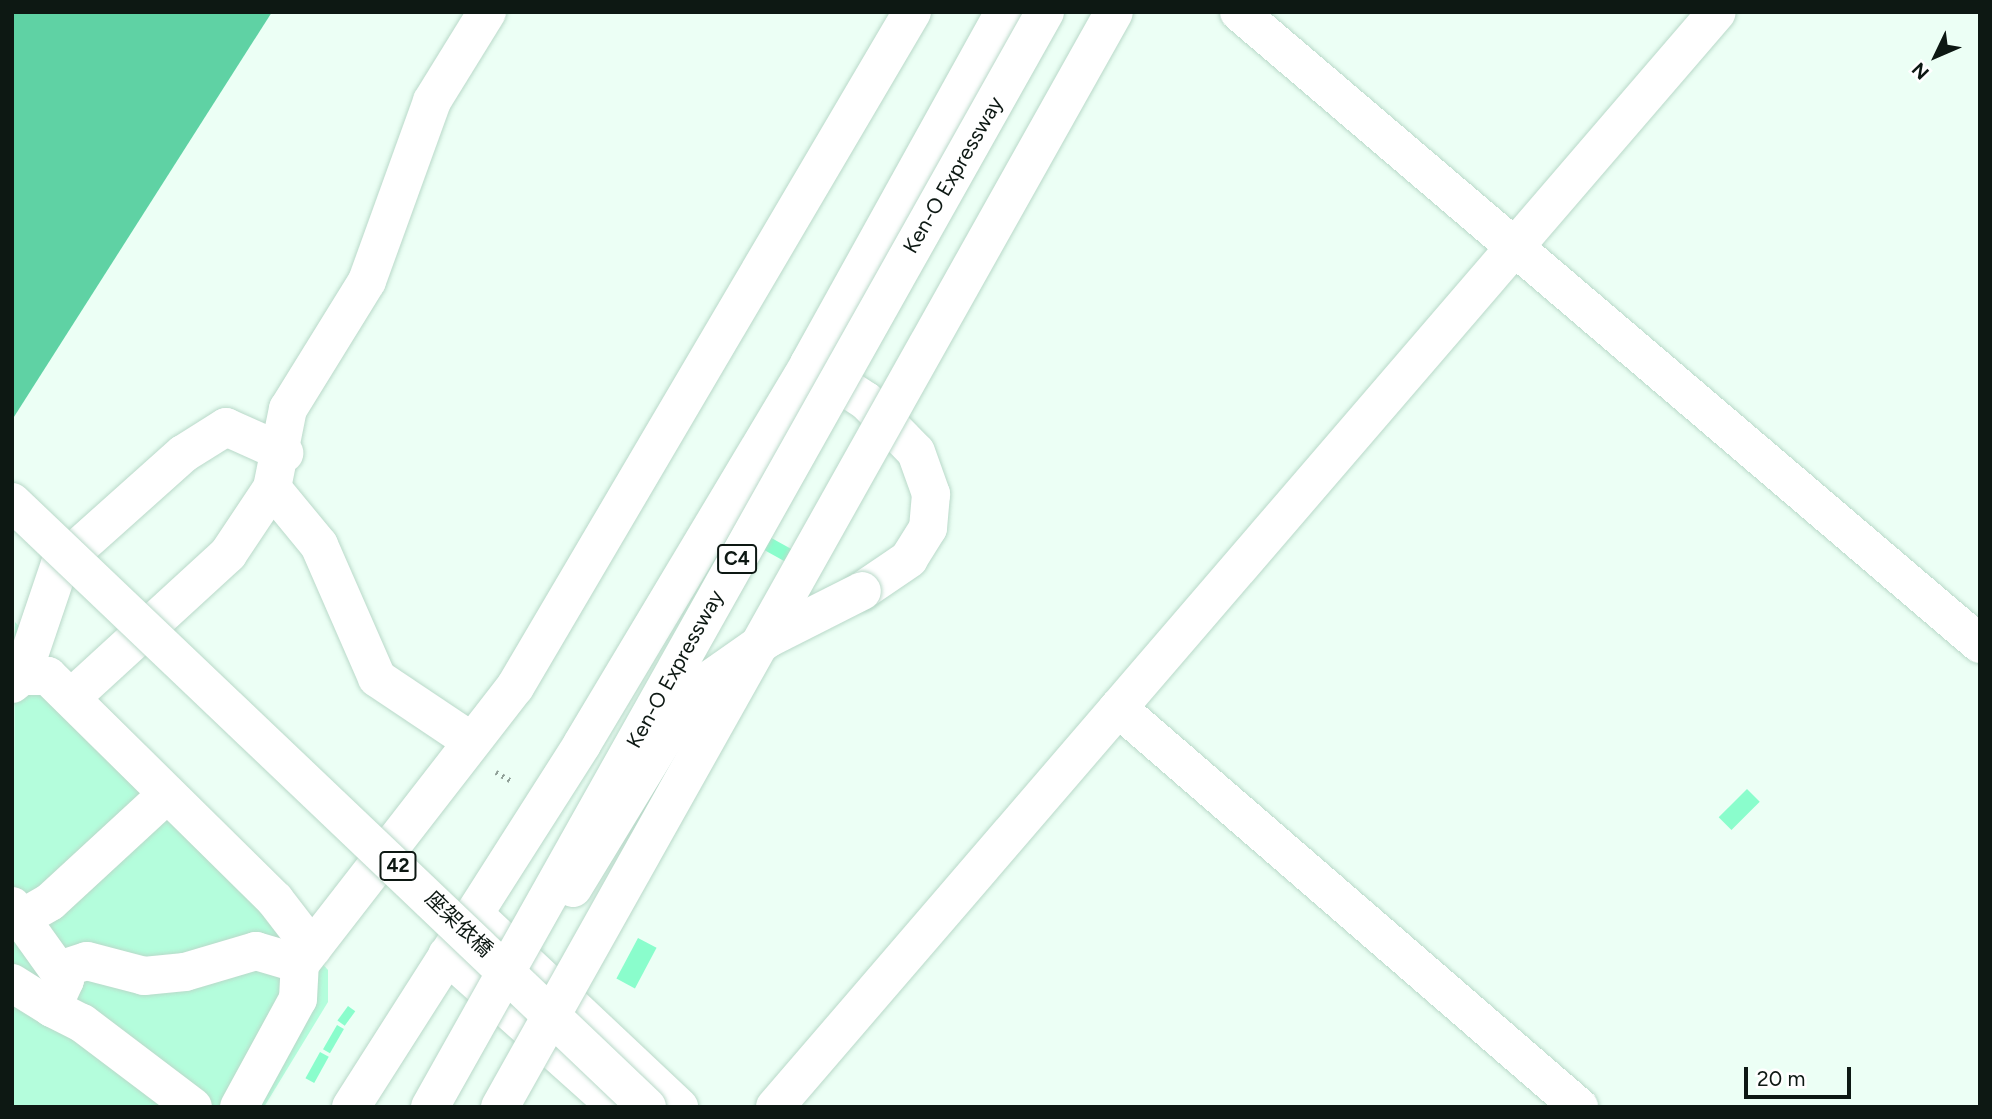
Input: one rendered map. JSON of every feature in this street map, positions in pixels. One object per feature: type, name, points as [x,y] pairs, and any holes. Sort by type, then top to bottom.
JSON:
[{"type":"main road","points":[[71,698],[228,554],[278,470],[288,409],[367,281],[432,101],[487,12]]},
{"type":"main road","points":[[239,1107],[298,999],[306,956],[515,687],[912,12]]},
{"type":"main road","points":[[351,1107],[474,914],[808,364],[1004,12]]},
{"type":"main road","name":"Ken-O Expressway","points":[[429,1107],[1045,12]]},
{"type":"main road","points":[[500,1107],[1114,12]]},
{"type":"main road","points":[[1239,12],[1980,644]]},
{"type":"main road","points":[[775,1107],[1517,248],[1717,12]]},
{"type":"main road","points":[[444,1107],[511,987],[675,720],[712,678],[909,559],[928,528],[931,494],[916,452],[866,401],[808,364]]},
{"type":"main road","points":[[306,956],[275,900],[48,676],[17,680],[60,564],[183,454],[226,427],[278,470],[319,545],[377,678],[471,741]]},
{"type":"main road","name":"座架依橋","points":[[12,502],[144,630],[417,914],[511,987],[647,1107]]},
{"type":"main road","points":[[1118,708],[1579,1107]]},
{"type":"main road","points":[[52,1008],[65,980],[18,912],[50,902],[167,794]]},
{"type":"main road","points":[[474,914],[679,1107]]},
{"type":"main road","points":[[59,970],[87,961],[144,976],[185,972],[256,951],[306,956]]},
{"type":"main road","points":[[447,955],[617,1107]]},
{"type":"main road","points":[[12,983],[82,1023],[193,1107]]},
{"type":"main road","name":"座架依橋","points":[[511,987],[634,1107]]},
{"type":"shaded area","points":[[12,12],[272,12],[12,420]]},
{"type":"shaded area","points":[[15,622],[328,970],[328,1002],[264,1107],[12,1107]]},
{"type":"building","points":[[766,535],[793,550],[786,562],[759,547]]},
{"type":"building","points":[[1747,789],[1760,802],[1731,830],[1719,817]]},
{"type":"building","points":[[638,938],[657,948],[635,988],[616,979]]},
{"type":"building","points":[[348,1006],[355,1011],[345,1026],[337,1021]]},
{"type":"building","points":[[337,1025],[344,1029],[330,1053],[323,1049]]},
{"type":"building","points":[[320,1052],[329,1057],[314,1083],[305,1078]]}]
